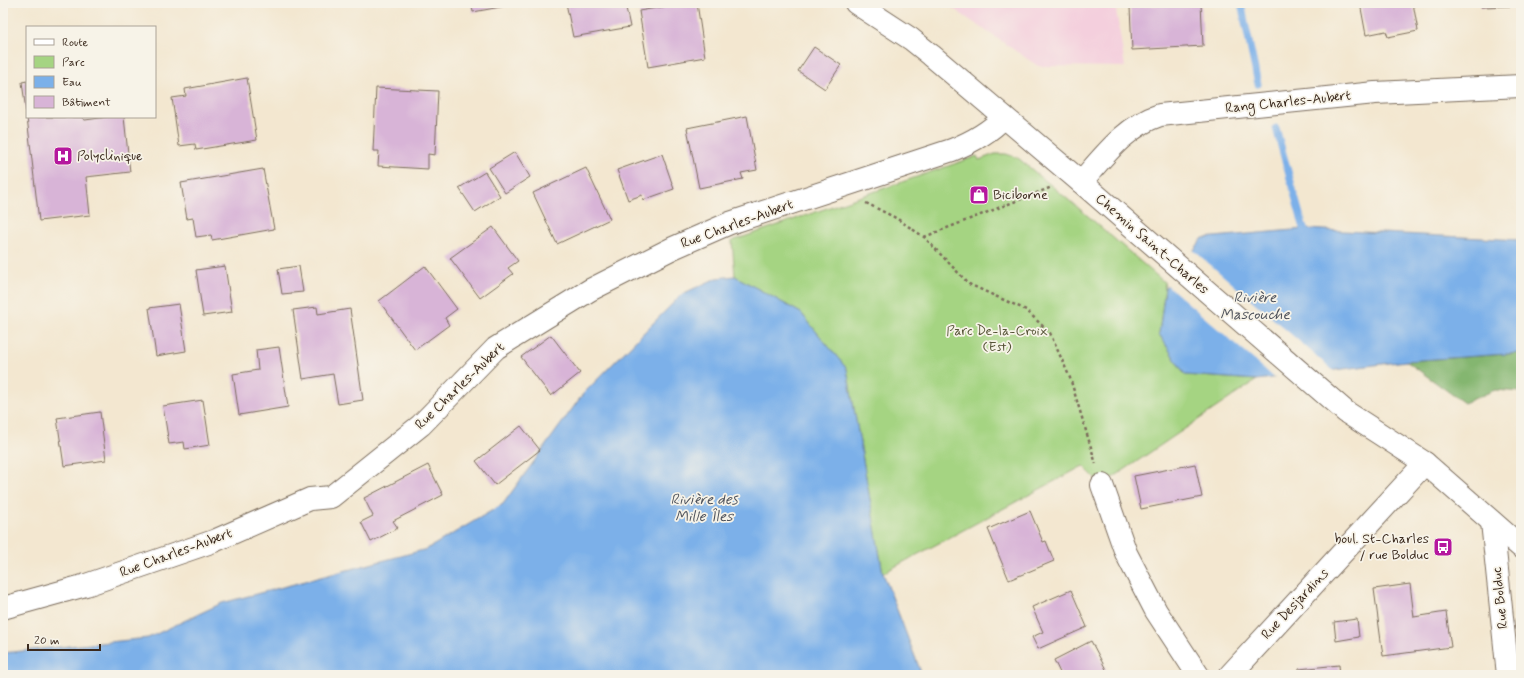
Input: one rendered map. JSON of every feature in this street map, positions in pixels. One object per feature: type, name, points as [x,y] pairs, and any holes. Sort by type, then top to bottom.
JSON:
[{"type":"street","name":"Chemin Saint-Charles","points":[[856,3],[911,39],[1081,182],[1346,412],[1425,463],[1519,544]]},
{"type":"street","name":"Rang Charles-Aubert","points":[[1081,182],[1124,136],[1143,122],[1160,116],[1361,94],[1521,86]]},
{"type":"street","name":"Rue Charles-Aubert","points":[[3,608],[86,585],[214,541],[310,499],[331,497],[421,425],[496,348],[590,290],[673,248],[730,223],[952,150],[973,141],[987,132],[1004,117]]},
{"type":"street","name":"Rue Desjardins","points":[[1230,675],[1425,463]]},
{"type":"street","points":[[1102,485],[1126,553],[1156,611],[1198,675]]},
{"type":"street","name":"Rue Bolduc","points":[[1492,522],[1508,675]]},
{"type":"path","points":[[924,237],[1056,186]]},
{"type":"path","points":[[835,189],[896,218],[924,237],[969,284],[1026,310],[1050,333],[1070,378],[1102,485]]},
{"type":"shaded area","points":[[945,3],[1115,3],[1125,67],[1038,66]]},
{"type":"green space","name":"Parc De-la-Croix (Est)","points":[[995,154],[1006,154],[1018,158],[1164,282],[1165,288],[1159,334],[1185,375],[1257,380],[1102,485],[1083,466],[883,573],[847,369],[801,313],[735,276],[732,241],[977,156],[979,160]]},
{"type":"green space","points":[[1521,353],[1521,392],[1495,390],[1464,403],[1406,361]]},
{"type":"water","name":"Rivière Mascouche","points":[[1304,229],[1521,240],[1521,353],[1406,361],[1257,380],[1185,375],[1159,334],[1165,288],[1203,238]]},
{"type":"water","name":"Rivière des Mille Îles","points":[[735,276],[801,313],[847,369],[883,573],[922,675],[3,675],[3,653],[148,638],[222,603],[427,549],[503,504],[583,394],[682,294],[717,278]]},
{"type":"pier","points":[[1192,249],[1335,372],[1277,380],[1166,284]]},
{"type":"building","points":[[471,3],[517,3],[517,4],[473,12]]},
{"type":"building","points":[[566,3],[625,3],[630,27],[573,37]]},
{"type":"building","points":[[686,3],[697,3],[705,57],[648,67],[639,11]]},
{"type":"building","points":[[1158,3],[1201,3],[1203,46],[1132,50],[1130,7],[1158,5]]},
{"type":"building","points":[[1360,3],[1413,3],[1418,31],[1388,37],[1386,31],[1366,35]]},
{"type":"building","points":[[1481,3],[1515,3],[1515,6],[1481,7]]},
{"type":"building","points":[[814,47],[841,65],[825,89],[798,71]]},
{"type":"building","points":[[247,78],[257,140],[196,150],[195,144],[179,146],[172,98],[186,96],[185,89]]},
{"type":"building","points":[[26,81],[26,111],[22,82]]},
{"type":"building","points":[[376,88],[438,91],[435,155],[428,154],[428,169],[378,166],[379,151],[373,151]]},
{"type":"building","points":[[747,116],[757,170],[741,173],[743,179],[699,188],[687,128]]},
{"type":"building","points":[[27,118],[82,118],[85,120],[100,118],[124,118],[130,172],[86,177],[90,215],[39,221]]},
{"type":"building","points":[[515,152],[530,177],[505,193],[489,168]]},
{"type":"building","points":[[662,154],[674,189],[643,200],[642,195],[628,200],[617,170]]},
{"type":"building","points":[[586,168],[610,219],[557,244],[533,193]]},
{"type":"building","points":[[263,169],[274,229],[212,240],[211,235],[196,237],[193,218],[187,219],[181,183]]},
{"type":"building","points":[[485,172],[500,196],[475,212],[459,188]]},
{"type":"building","points":[[493,227],[518,261],[508,268],[513,274],[480,298],[450,258]]},
{"type":"building","points":[[225,266],[232,312],[203,316],[196,270]]},
{"type":"building","points":[[299,266],[303,292],[282,294],[278,269]]},
{"type":"building","points":[[425,266],[457,309],[445,318],[449,325],[415,350],[379,301]]},
{"type":"building","points":[[179,304],[186,351],[156,356],[149,308]]},
{"type":"building","points":[[317,307],[318,314],[350,309],[363,400],[338,404],[333,374],[303,379],[293,310]]},
{"type":"building","points":[[551,335],[580,373],[551,396],[521,357]]},
{"type":"building","points":[[279,347],[288,407],[239,415],[233,374],[258,370],[256,350]]},
{"type":"building","points":[[203,400],[210,445],[185,449],[184,442],[169,444],[163,406]]},
{"type":"building","points":[[100,412],[106,460],[64,466],[57,418]]},
{"type":"building","points":[[521,426],[540,450],[495,485],[476,461]]},
{"type":"building","points":[[1195,464],[1202,497],[1141,509],[1134,476]]},
{"type":"building","points":[[428,465],[443,495],[393,521],[398,528],[371,542],[361,522],[373,516],[364,498]]},
{"type":"building","points":[[1030,511],[1043,542],[1046,541],[1054,561],[1009,580],[988,529]]},
{"type":"building","points":[[1410,584],[1414,617],[1446,612],[1451,647],[1383,656],[1374,589]]},
{"type":"building","points":[[1071,590],[1087,627],[1038,649],[1032,637],[1043,632],[1032,607]]},
{"type":"building","points":[[1357,619],[1359,637],[1336,641],[1334,622]]},
{"type":"building","points":[[1091,641],[1109,675],[1061,675],[1054,660]]},
{"type":"building","points":[[1339,665],[1340,675],[1299,675],[1299,669]]},
{"type":"waterway","points":[[1241,3],[1258,84]]},
{"type":"waterway","points":[[1276,128],[1304,229],[1309,237]]},
{"type":"place","name":"Polyclinique","points":[[63,156]]},
{"type":"place","name":"Biciborne","points":[[979,195]]},
{"type":"place","name":"boul. St-Charles / rue Bolduc","points":[[1443,547]]}]
